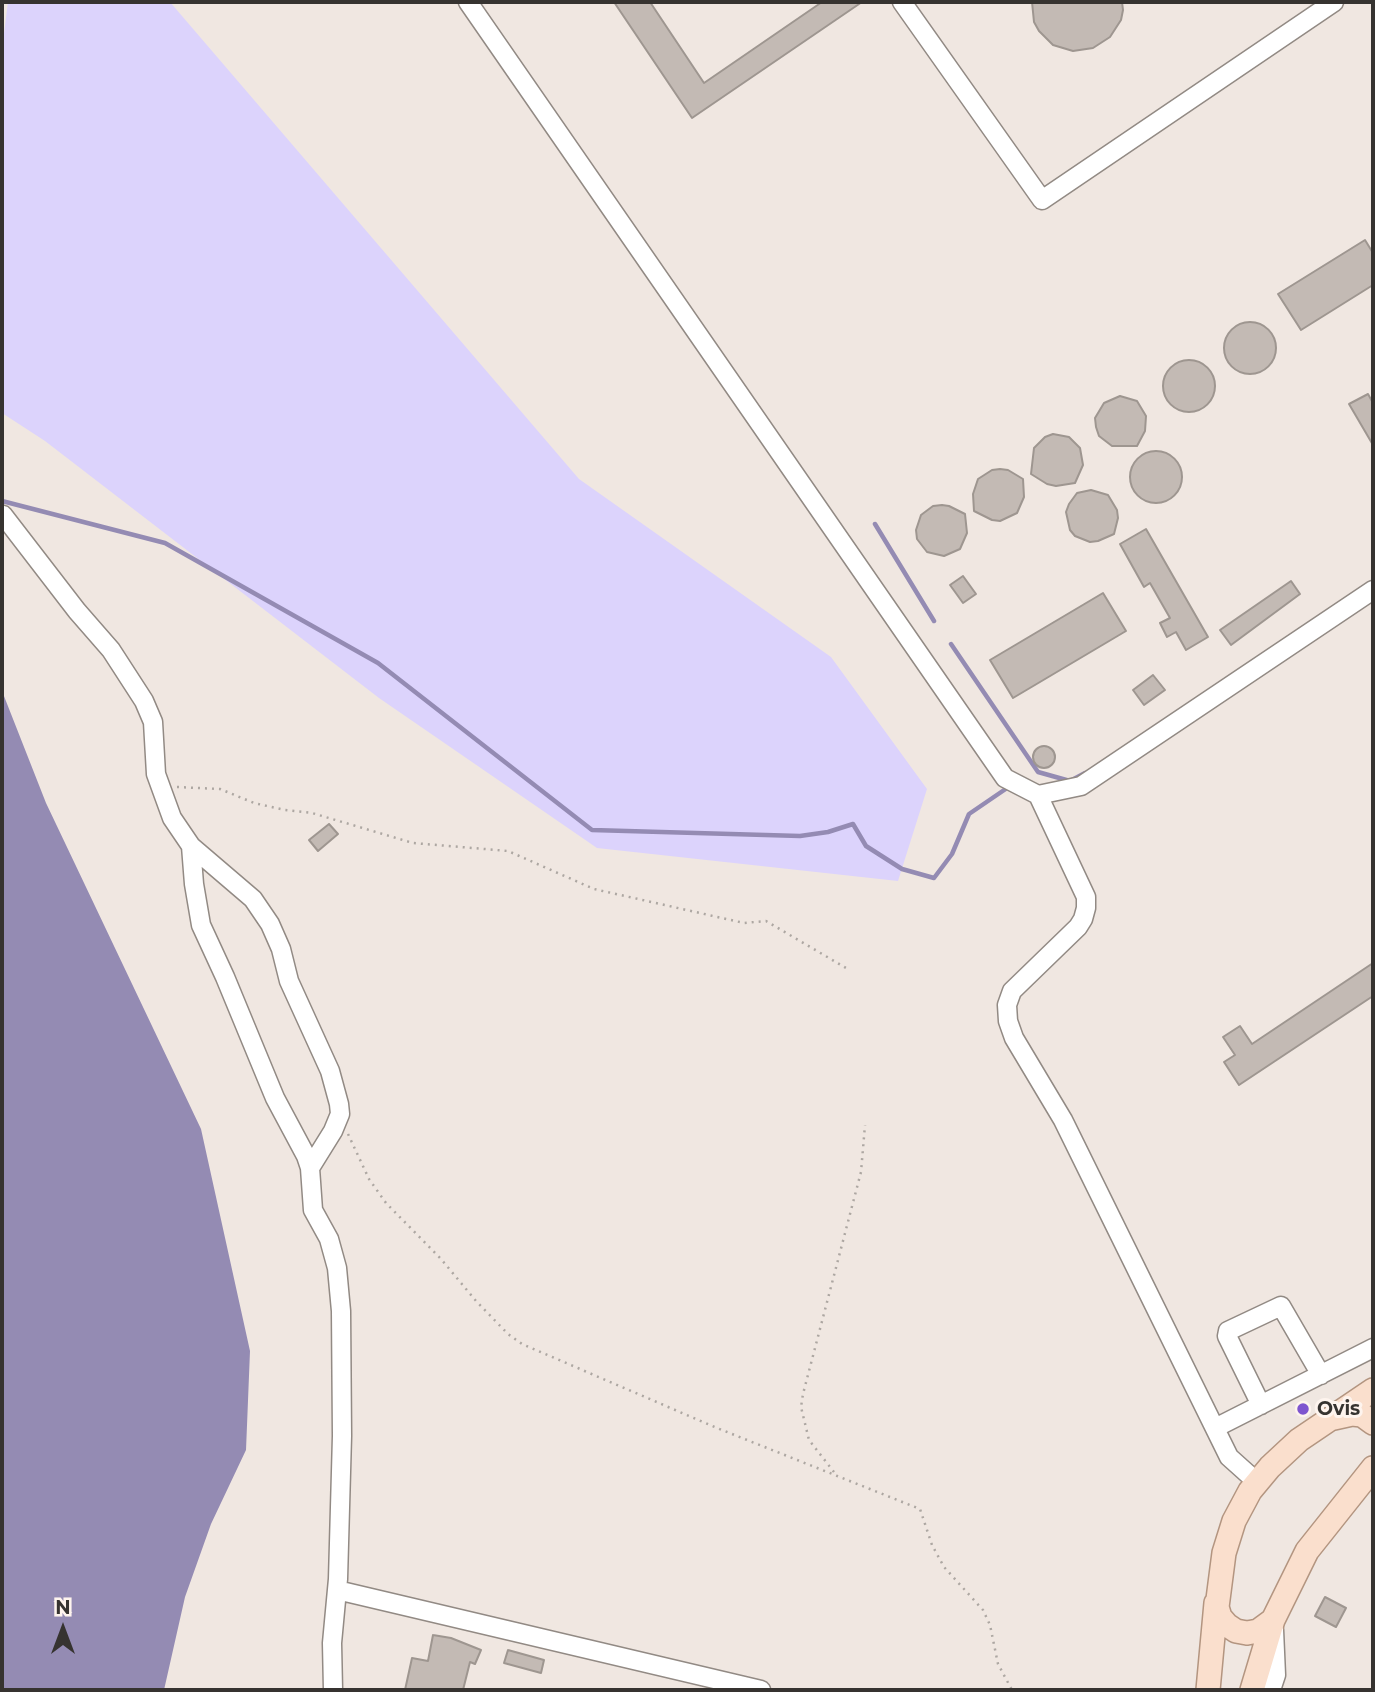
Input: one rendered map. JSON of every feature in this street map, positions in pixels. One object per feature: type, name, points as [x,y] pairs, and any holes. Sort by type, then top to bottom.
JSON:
[{"type":"main road","points":[[1208,1690],[1217,1596],[1224,1553],[1234,1521],[1270,1467],[1299,1440],[1373,1390]]},
{"type":"main road","points":[[1328,1421],[1353,1414],[1362,1415],[1373,1423]]},
{"type":"main road","points":[[1252,1690],[1273,1620],[1307,1551],[1373,1468]]},
{"type":"main road","points":[[1217,1596],[1220,1617],[1236,1631],[1258,1631],[1273,1620]]},
{"type":"street","points":[[468,2],[1005,778],[1038,795],[1086,897],[1086,908],[1078,927],[1012,992],[1007,1004],[1008,1021],[1014,1038],[1063,1120],[1228,1457],[1258,1483]]},
{"type":"street","points":[[902,2],[1042,201],[1334,2]]},
{"type":"street","points":[[3,515],[77,611],[111,650],[144,701],[153,722],[156,774],[172,818],[191,846],[253,899],[270,924],[281,949],[289,981],[330,1071],[337,1093],[340,1114],[333,1131],[310,1168]]},
{"type":"street","points":[[1038,795],[1081,786],[1373,590]]},
{"type":"street","points":[[191,846],[201,925],[275,1098],[306,1156],[310,1168],[311,1203],[329,1239],[340,1291],[342,1436],[337,1590],[332,1643],[333,1690]]},
{"type":"street","points":[[1261,1405],[1227,1336],[1228,1331],[1281,1306],[1321,1375]]},
{"type":"street","points":[[1214,1428],[1373,1348]]},
{"type":"street","points":[[337,1590],[761,1690]]},
{"type":"street","points":[[1271,1690],[1276,1675],[1273,1620]]},
{"type":"path","points":[[160,787],[220,789],[254,803],[312,813],[413,843],[508,851],[594,889],[744,923],[766,921],[846,968]]},
{"type":"path","points":[[340,1114],[369,1179],[386,1203],[441,1259],[476,1301],[508,1334],[522,1344],[717,1428],[920,1509],[932,1545],[944,1567],[983,1609],[990,1625],[998,1664],[1012,1690]]},
{"type":"path","points":[[835,1474],[809,1440],[802,1407],[803,1394],[861,1172],[865,1125]]},
{"type":"shaded area","points":[[8,2],[170,2],[579,479],[831,657],[927,789],[898,881],[597,848],[379,698],[45,441],[2,413],[2,49]]},
{"type":"shaded area","points":[[2,691],[46,803],[201,1129],[250,1351],[246,1450],[211,1524],[185,1597],[164,1690],[2,1690]]},
{"type":"building","points":[[614,2],[650,2],[704,83],[822,2],[862,2],[692,118]]},
{"type":"building","points":[[1032,2],[1122,2],[1123,10],[1121,20],[1110,37],[1093,48],[1073,51],[1053,45],[1039,31],[1034,22]]},
{"type":"building","points":[[1365,240],[1373,253],[1373,285],[1301,330],[1278,294]]},
{"type":"building","points":[[1250,322],[1260,324],[1268,330],[1274,338],[1274,358],[1268,366],[1260,372],[1250,374],[1240,372],[1232,366],[1226,358],[1224,348],[1226,338],[1232,330],[1240,324]]},
{"type":"building","points":[[1189,360],[1199,362],[1207,368],[1213,376],[1213,396],[1207,404],[1199,410],[1189,412],[1179,410],[1171,404],[1165,396],[1163,386],[1165,376],[1171,368],[1179,362]]},
{"type":"building","points":[[1368,394],[1373,403],[1373,445],[1349,404]]},
{"type":"building","points":[[1120,396],[1137,401],[1146,416],[1145,431],[1137,446],[1112,446],[1099,436],[1095,418],[1104,403]]},
{"type":"building","points":[[1053,434],[1069,437],[1080,448],[1083,465],[1075,483],[1056,486],[1031,474],[1034,448],[1045,437]]},
{"type":"building","points":[[1156,451],[1166,453],[1174,459],[1180,467],[1180,487],[1174,495],[1166,501],[1156,503],[1146,501],[1138,495],[1132,487],[1130,477],[1132,467],[1138,459],[1146,453]]},
{"type":"building","points":[[992,470],[1008,470],[1023,479],[1024,497],[1017,513],[1000,521],[974,511],[973,494],[978,479]]},
{"type":"building","points":[[1091,490],[1108,495],[1117,510],[1118,518],[1114,534],[1090,542],[1075,536],[1070,530],[1066,512],[1077,493]]},
{"type":"building","points":[[942,505],[965,514],[967,533],[960,549],[944,556],[927,552],[917,539],[916,530],[921,515],[933,506]]},
{"type":"building","points":[[1146,529],[1208,637],[1186,650],[1176,632],[1167,637],[1160,623],[1170,618],[1150,583],[1144,587],[1120,544]]},
{"type":"building","points":[[963,576],[976,594],[963,603],[950,585]]},
{"type":"building","points":[[1291,581],[1300,594],[1231,645],[1220,630]]},
{"type":"building","points":[[1103,593],[1126,631],[1013,698],[990,660]]},
{"type":"building","points":[[1153,675],[1165,690],[1144,705],[1133,690]]},
{"type":"building","points":[[1044,746],[1052,749],[1055,757],[1052,765],[1044,768],[1036,765],[1033,757],[1036,749]]},
{"type":"building","points":[[329,824],[338,834],[318,851],[309,840]]},
{"type":"building","points":[[1373,963],[1373,996],[1239,1085],[1224,1062],[1235,1055],[1223,1037],[1240,1026],[1252,1044]]},
{"type":"building","points":[[1325,1597],[1346,1608],[1336,1627],[1315,1616]]},
{"type":"building","points":[[433,1635],[451,1638],[481,1650],[475,1664],[470,1662],[463,1690],[405,1690],[412,1658],[428,1661]]},
{"type":"building","points":[[508,1650],[544,1660],[541,1673],[504,1663]]},
{"type":"waterway","points":[[2,501],[165,543],[378,663],[592,830],[800,836],[828,832],[853,824],[866,846],[902,869],[934,878],[952,854],[969,814],[1010,786]]},
{"type":"waterway","points":[[875,524],[934,621]]},
{"type":"waterway","points":[[951,644],[1038,772],[1070,781],[1085,773]]},
{"type":"place","name":"Ovis","points":[[1303,1409]]}]
